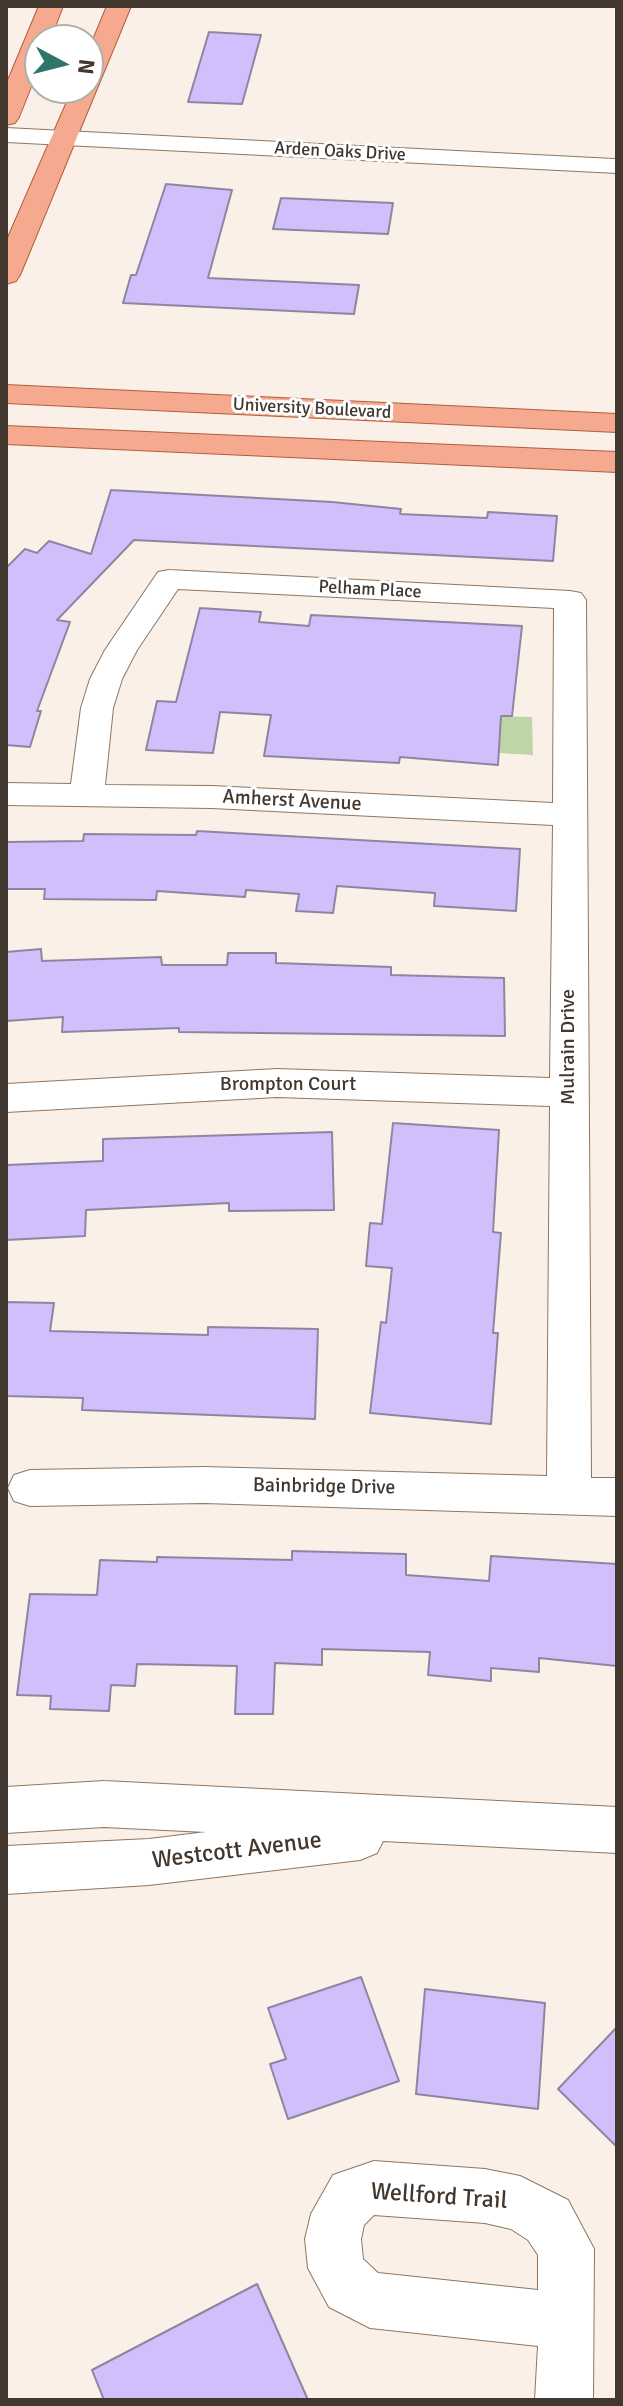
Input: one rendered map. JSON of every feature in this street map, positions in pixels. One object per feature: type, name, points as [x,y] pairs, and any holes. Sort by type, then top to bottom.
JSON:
[{"type":"main road","points":[[6,117],[51,6]]},
{"type":"main road","points":[[104,43],[119,6]]},
{"type":"main road","points":[[6,275],[79,104]]},
{"type":"main road","name":"University Boulevard","points":[[6,394],[617,423]]},
{"type":"main road","name":"University Boulevard","points":[[6,435],[617,462]]},
{"type":"main road","points":[[542,459],[617,444]]},
{"type":"street","name":"Arden Oaks Drive","points":[[6,135],[616,167]]},
{"type":"street","name":"Pelham Place","points":[[87,793],[95,722],[106,679],[121,650],[169,579],[570,600]]},
{"type":"street","name":"Mulrain Drive","points":[[569,1493],[570,600]]},
{"type":"street","name":"Amherst Avenue","points":[[9,795],[87,793],[570,815]]},
{"type":"street","name":"Brompton Court","points":[[6,1098],[277,1083],[569,1093]]},
{"type":"street","name":"Bainbridge Drive","points":[[30,1488],[204,1485],[569,1493],[617,1497]]},
{"type":"street","name":"Westcott Avenue","points":[[6,1810],[104,1804],[617,1830]]},
{"type":"street","name":"Westcott Avenue","points":[[6,1870],[149,1862],[467,1824]]},
{"type":"street","points":[[564,2400],[567,2321]]},
{"type":"green space","points":[[501,716],[532,717],[533,755],[499,753]]},
{"type":"building","points":[[209,32],[261,35],[242,104],[188,102]]},
{"type":"building","points":[[166,184],[232,190],[208,278],[359,285],[354,314],[123,303],[131,275],[136,275]]},
{"type":"building","points":[[281,198],[393,203],[388,234],[273,229]]},
{"type":"building","points":[[111,490],[332,502],[401,509],[400,514],[487,518],[488,512],[557,516],[553,561],[134,540],[57,620],[70,622],[37,711],[41,711],[30,747],[6,745],[6,568],[25,549],[37,553],[49,541],[91,554]]},
{"type":"building","points":[[200,608],[261,612],[259,622],[309,626],[311,615],[522,626],[512,716],[501,716],[498,765],[400,757],[399,763],[264,756],[271,715],[220,712],[213,753],[146,750],[157,701],[176,702]]},
{"type":"building","points":[[197,831],[520,849],[516,911],[434,906],[435,893],[337,886],[333,913],[296,911],[299,894],[246,890],[245,897],[157,891],[156,900],[44,899],[45,889],[6,889],[6,842],[83,841],[84,834],[196,835]]},
{"type":"building","points":[[41,949],[42,961],[161,957],[162,965],[227,965],[228,953],[276,953],[276,963],[391,967],[391,975],[504,978],[505,1036],[179,1032],[179,1028],[62,1032],[63,1017],[6,1021],[6,952]]},
{"type":"building","points":[[393,1123],[499,1130],[493,1232],[501,1233],[493,1333],[498,1333],[491,1424],[370,1413],[381,1322],[386,1323],[392,1268],[366,1266],[370,1223],[382,1224]]},
{"type":"building","points":[[332,1132],[334,1210],[229,1211],[229,1203],[86,1210],[85,1236],[6,1240],[6,1165],[103,1161],[103,1139]]},
{"type":"building","points":[[6,1302],[54,1303],[50,1331],[208,1335],[208,1327],[318,1329],[315,1419],[82,1410],[83,1398],[6,1396]]},
{"type":"building","points":[[292,1551],[406,1554],[406,1575],[489,1581],[491,1556],[617,1564],[617,1666],[539,1658],[539,1672],[491,1668],[491,1681],[428,1675],[430,1652],[322,1649],[322,1665],[275,1663],[273,1714],[235,1714],[237,1666],[137,1664],[135,1686],[111,1685],[109,1711],[50,1709],[51,1696],[17,1695],[30,1594],[97,1595],[100,1560],[157,1562],[157,1557],[292,1560]]},
{"type":"building","points":[[361,1977],[399,2081],[288,2119],[270,2064],[286,2059],[268,2008]]},
{"type":"building","points":[[425,1989],[545,2003],[538,2109],[416,2094]]},
{"type":"building","points":[[617,2027],[617,2147],[558,2089]]},
{"type":"building","points":[[257,2284],[308,2400],[104,2400],[92,2370]]}]
